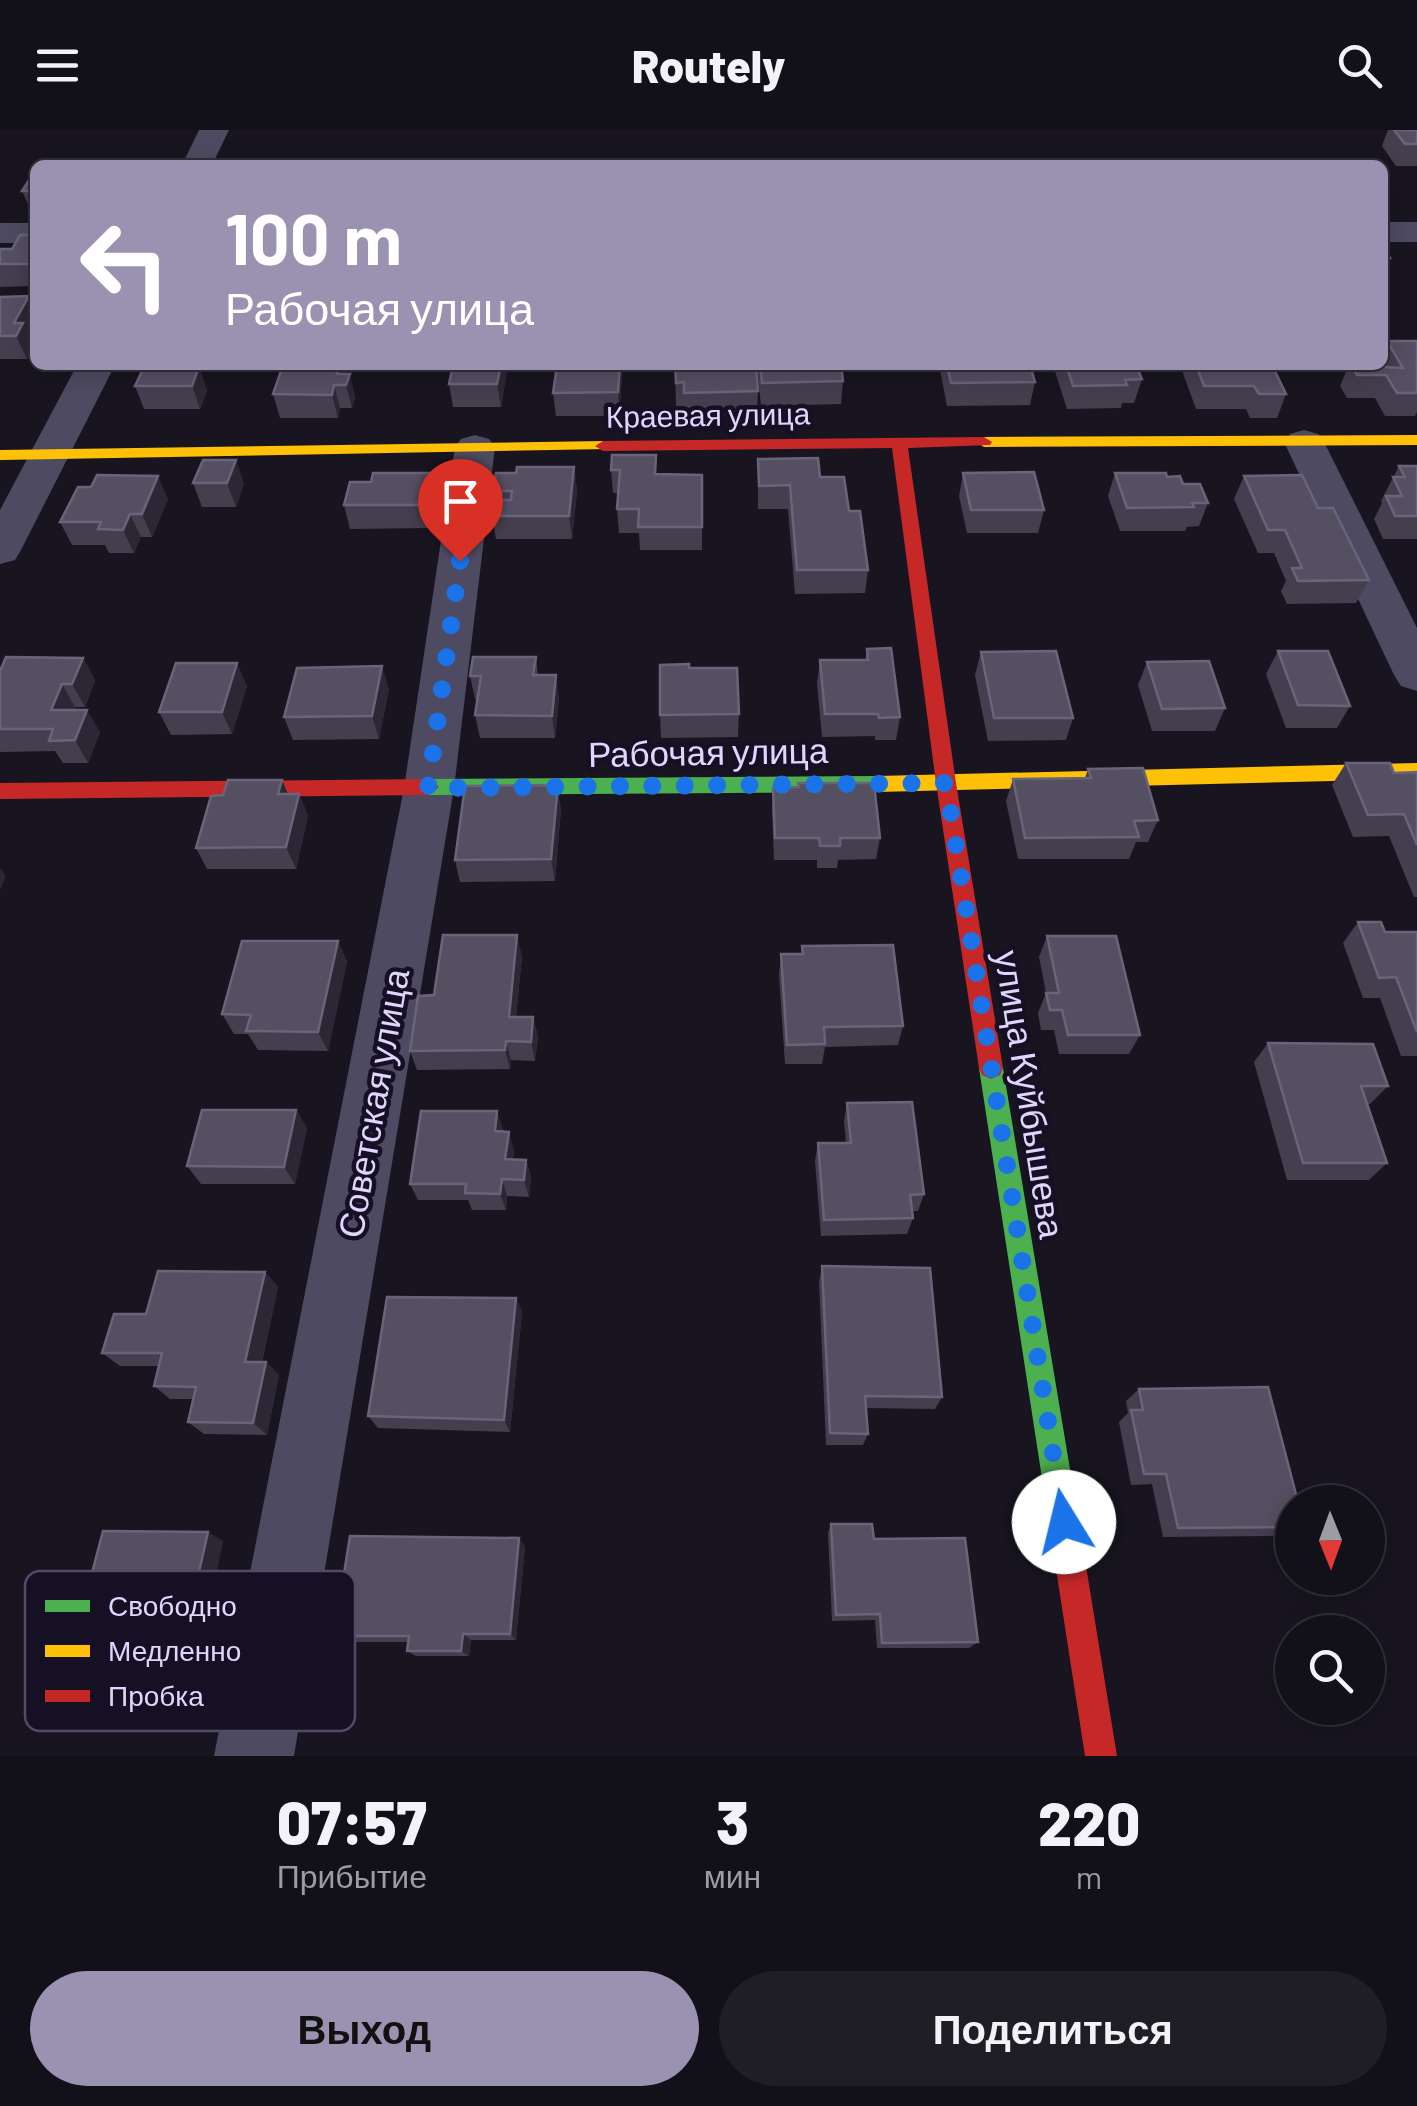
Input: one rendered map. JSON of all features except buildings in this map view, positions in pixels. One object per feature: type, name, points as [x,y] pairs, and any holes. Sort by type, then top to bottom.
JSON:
[{"type":"street","points":[[199,160],[214,130]]},
{"type":"street","points":[[1388,232],[1417,232]]},
{"type":"street","points":[[0,233],[30,233]]},
{"type":"street","points":[[0,550],[93,370]]},
{"type":"street","name":"Краевая улица","points":[[0,455],[899,442],[1417,440]]},
{"type":"street","name":"улица Куйбышева","points":[[899,442],[946,783],[1101,1756]]},
{"type":"street","points":[[1304,442],[1417,675]]},
{"type":"street","name":"Советская улица","points":[[287,1571],[428,788],[475,447]]},
{"type":"street","name":"Рабочая улица","points":[[0,790],[946,783],[1417,771]]},
{"type":"street","name":"Советская улица","points":[[254,1756],[258,1731]]},
{"type":"traffic: fast","points":[[429,787],[877,784]]},
{"type":"traffic: fast","points":[[991,1068],[1062,1511]]},
{"type":"traffic: slow","points":[[984,442],[1417,440]]},
{"type":"traffic: slow","points":[[0,455],[603,446]]},
{"type":"traffic: slow","points":[[877,784],[1417,771]]},
{"type":"traffic: jam","points":[[899,442],[946,783],[991,1068]]},
{"type":"traffic: jam","points":[[603,446],[984,442]]},
{"type":"traffic: jam","points":[[0,791],[429,787]]},
{"type":"traffic: jam","points":[[1062,1511],[1101,1756]]},
{"type":"route","points":[[460,561],[428,788],[946,783],[1064,1522]]}]
